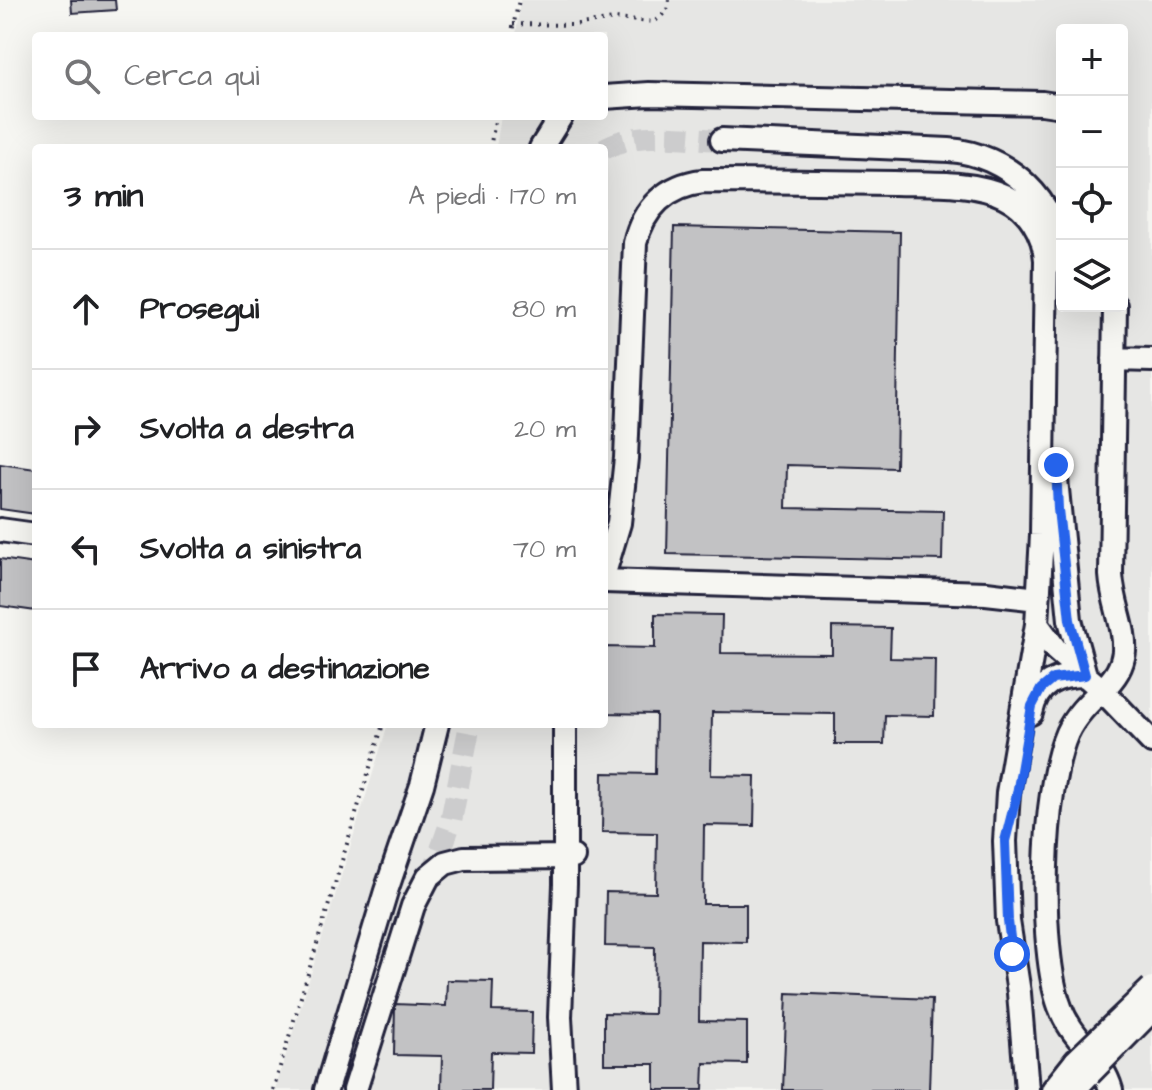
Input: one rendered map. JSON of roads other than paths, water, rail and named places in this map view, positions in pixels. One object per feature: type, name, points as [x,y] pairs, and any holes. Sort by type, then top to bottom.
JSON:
[{"type":"street","points":[[608,97],[665,95],[1056,105]]},
{"type":"street","points":[[544,144],[558,120]]},
{"type":"street","points":[[722,140],[949,150],[979,155],[1005,168],[1027,186],[1045,208],[1056,232]]},
{"type":"street","points":[[608,501],[616,443],[623,244],[636,207],[650,189],[663,179],[692,169],[720,167],[982,176],[1010,185],[1026,196],[1056,232]]},
{"type":"street","points":[[608,561],[616,538],[624,473],[635,243],[643,220],[657,201],[676,187],[703,181],[947,185],[988,190],[1011,200],[1031,218],[1044,247],[1042,526],[1037,624],[1008,793],[1005,841],[1009,933],[1019,993],[1027,1090]]},
{"type":"street","points":[[1058,240],[1057,498],[1070,620],[1093,682],[1067,733],[1049,831],[1049,961],[1060,1008],[1075,1036],[1101,1066],[1111,1090]]},
{"type":"street","points":[[1005,841],[1036,696],[1053,679],[1093,682],[1115,678],[1125,656],[1125,641],[1113,597],[1111,575],[1115,312]]},
{"type":"street","points":[[1114,359],[1152,360]]},
{"type":"street","points":[[0,530],[32,534]]},
{"type":"street","points":[[608,581],[986,593],[1038,599]]},
{"type":"street","points":[[1037,624],[1056,650],[1093,682],[1152,742]]},
{"type":"street","points":[[1025,691],[1040,676],[1054,670],[1062,669],[1093,682]]},
{"type":"street","points":[[326,1090],[417,800],[436,728]]},
{"type":"street","points":[[565,728],[569,862]]},
{"type":"street","points":[[567,1090],[560,1017],[577,728]]},
{"type":"street","points":[[355,1090],[413,906],[428,877],[445,863],[464,858],[569,862]]},
{"type":"street","points":[[363,1090],[426,898],[440,877],[461,865],[478,862],[569,862]]},
{"type":"street","points":[[1080,1075],[1152,988]]},
{"type":"street","points":[[1053,1090],[1080,1075],[1152,1010]]},
{"type":"tunnel","points":[[608,147],[646,137],[722,140]]},
{"type":"tunnel","points":[[430,881],[451,821],[469,728]]}]
